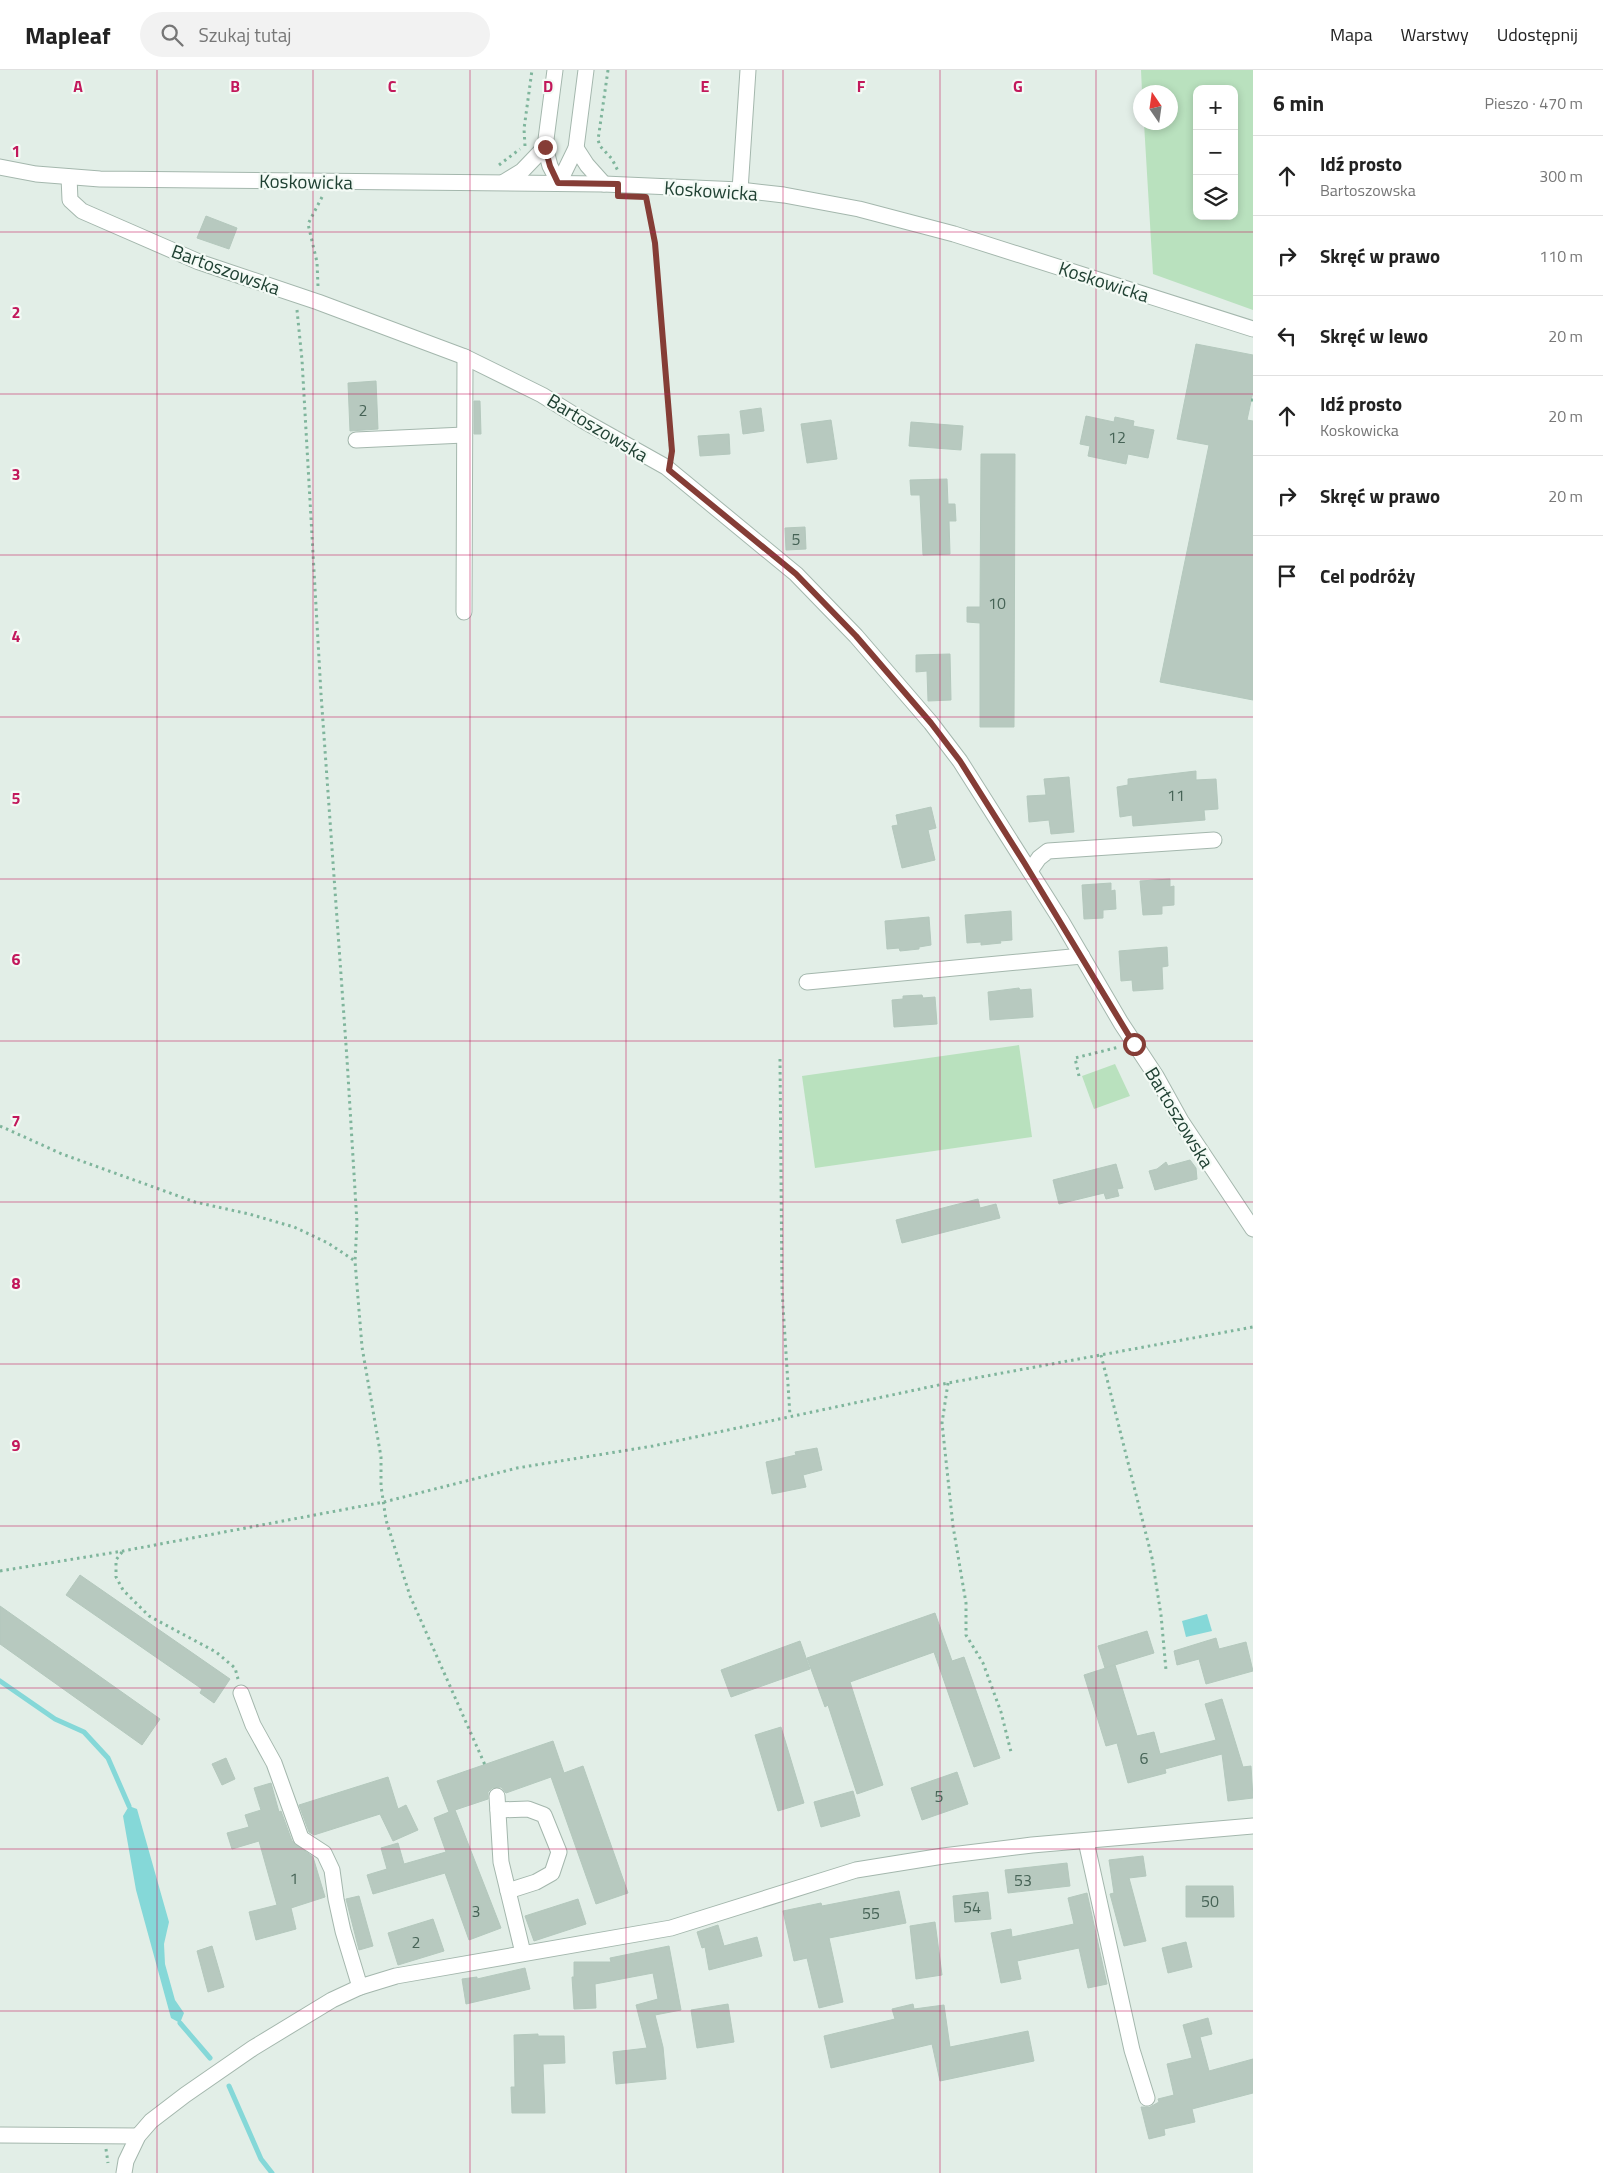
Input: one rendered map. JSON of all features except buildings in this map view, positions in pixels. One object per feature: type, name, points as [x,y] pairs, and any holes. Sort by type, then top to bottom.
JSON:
[{"type":"street","points":[[504,182],[522,171],[538,147],[555,70]]},
{"type":"street","points":[[558,183],[576,148],[586,70]]},
{"type":"street","points":[[740,190],[748,70]]},
{"type":"street","points":[[538,147],[558,183]]},
{"type":"street","points":[[576,148],[587,166],[611,184]]},
{"type":"street","name":"Koskowicka","points":[[0,167],[69,177],[323,182],[611,184],[740,190],[784,195],[859,209],[954,234],[1253,329]]},
{"type":"street","name":"Bartoszowska","points":[[69,177],[70,200],[82,211],[199,262],[318,302],[464,357],[542,395],[584,422],[669,470],[796,574],[856,636],[931,723],[960,761],[1030,871],[1215,1174],[1253,1229]]},
{"type":"street","points":[[464,357],[464,612]]},
{"type":"street","points":[[356,440],[464,435]]},
{"type":"street","points":[[1030,871],[1039,858],[1048,852],[1214,840]]},
{"type":"street","points":[[808,982],[1082,956]]},
{"type":"street","points":[[241,1693],[253,1725],[274,1763],[302,1838],[324,1853],[332,1870],[343,1931],[360,1987]]},
{"type":"street","points":[[508,1891],[536,1882],[552,1873],[559,1852],[544,1815],[528,1809],[497,1803],[501,1862],[508,1891],[523,1953]]},
{"type":"street","points":[[124,2173],[126,2161],[138,2136],[151,2121],[253,2048],[332,2000],[360,1987],[396,1976],[671,1928],[856,1870],[943,1856],[1086,1840],[1253,1826]]},
{"type":"street","points":[[1086,1840],[1132,2050],[1147,2098]]},
{"type":"street","points":[[0,2135],[138,2136]]},
{"type":"path","points":[[532,70],[524,129],[525,146],[538,147]]},
{"type":"path","points":[[608,70],[598,140],[600,146],[612,159],[619,173],[611,184]]},
{"type":"path","points":[[318,302],[317,262],[308,224],[322,200],[322,193]]},
{"type":"path","points":[[655,197],[646,197],[655,243],[672,451],[669,470]]},
{"type":"path","points":[[295,294],[302,360],[321,694],[347,1059],[357,1223],[355,1261],[362,1347],[381,1457],[381,1486],[386,1520],[410,1596],[485,1765]]},
{"type":"path","points":[[1079,1076],[1075,1058],[1134,1044]]},
{"type":"path","points":[[780,1059],[782,1290],[790,1416]]},
{"type":"path","points":[[0,1126],[62,1154],[194,1202],[249,1214],[294,1227],[328,1243],[355,1261]]},
{"type":"path","points":[[0,1570],[123,1551],[384,1502],[517,1468],[653,1446],[948,1383],[1253,1328]]},
{"type":"path","points":[[1101,1355],[1152,1558],[1161,1615],[1166,1670]]},
{"type":"path","points":[[948,1383],[942,1423],[953,1526],[966,1603],[966,1635],[983,1663],[1001,1712],[1011,1752]]},
{"type":"path","points":[[123,1551],[116,1560],[116,1576],[123,1590],[149,1616],[216,1652],[235,1668],[241,1693]]},
{"type":"green space","points":[[1141,70],[1253,70],[1253,310],[1153,274],[1144,130],[1178,130],[1178,85],[1142,85]]},
{"type":"green space","points":[[1019,1045],[1032,1137],[815,1168],[802,1076]]},
{"type":"green space","points":[[1115,1064],[1130,1096],[1094,1109],[1082,1076]]},
{"type":"water","points":[[1207,1614],[1212,1631],[1186,1637],[1182,1621]]},
{"type":"water","points":[[129,1806],[137,1809],[169,1922],[164,1944],[165,1964],[175,2000],[184,2013],[180,2023],[171,2018],[136,1890],[123,1816]]},
{"type":"waterway","points":[[0,1681],[55,1719],[84,1732],[108,1758],[129,1806]]},
{"type":"waterway","points":[[180,2023],[210,2058]]},
{"type":"waterway","points":[[229,2086],[261,2159],[272,2173]]},
{"type":"route","points":[[545,147],[550,166],[558,183],[618,184],[618,196],[646,197],[655,243],[672,451],[669,470],[796,574],[815,596],[856,636],[931,723],[960,761],[1062,922],[1134,1044]]}]
